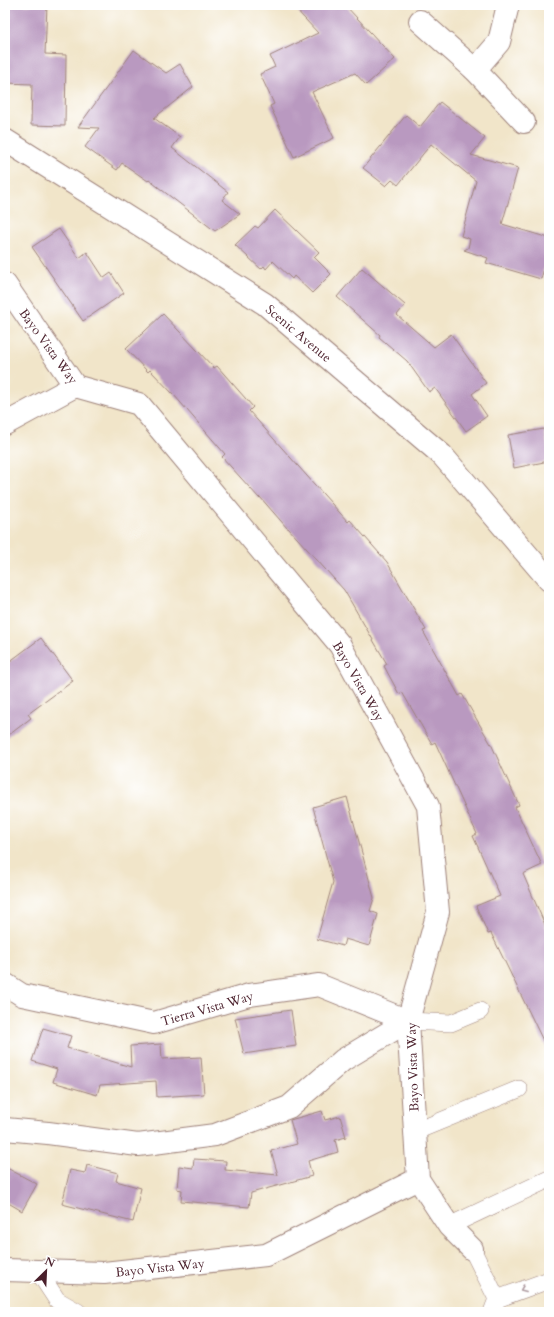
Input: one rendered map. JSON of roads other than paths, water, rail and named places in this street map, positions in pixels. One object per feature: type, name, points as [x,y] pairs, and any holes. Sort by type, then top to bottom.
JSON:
[{"type":"street","points":[[475,70],[499,42],[508,5]]},
{"type":"street","points":[[420,22],[475,70],[524,122]]},
{"type":"street","name":"Scenic Avenue","points":[[5,140],[265,304],[442,454],[549,580]]},
{"type":"street","name":"Bayo Vista Way","points":[[5,284],[75,386],[139,404],[340,645],[428,806],[438,912],[408,1021],[418,1179],[450,1226],[472,1249]]},
{"type":"street","points":[[5,424],[75,386]]},
{"type":"street","name":"Tierra Vista Way","points":[[5,984],[22,995],[154,1023],[249,995],[319,985],[408,1021]]},
{"type":"street","points":[[5,1129],[138,1145],[215,1135],[289,1107],[343,1060],[408,1021]]},
{"type":"street","name":"Bayo Vista Way","points":[[5,1270],[104,1273],[266,1255],[418,1179]]},
{"type":"lane","points":[[408,1021],[451,1023],[480,1011]]},
{"type":"lane","points":[[414,1132],[519,1089]]},
{"type":"lane","points":[[450,1226],[549,1179]]},
{"type":"lane","points":[[472,1249],[494,1305],[549,1280]]},
{"type":"lane","points":[[38,1271],[57,1300],[78,1312]]}]
